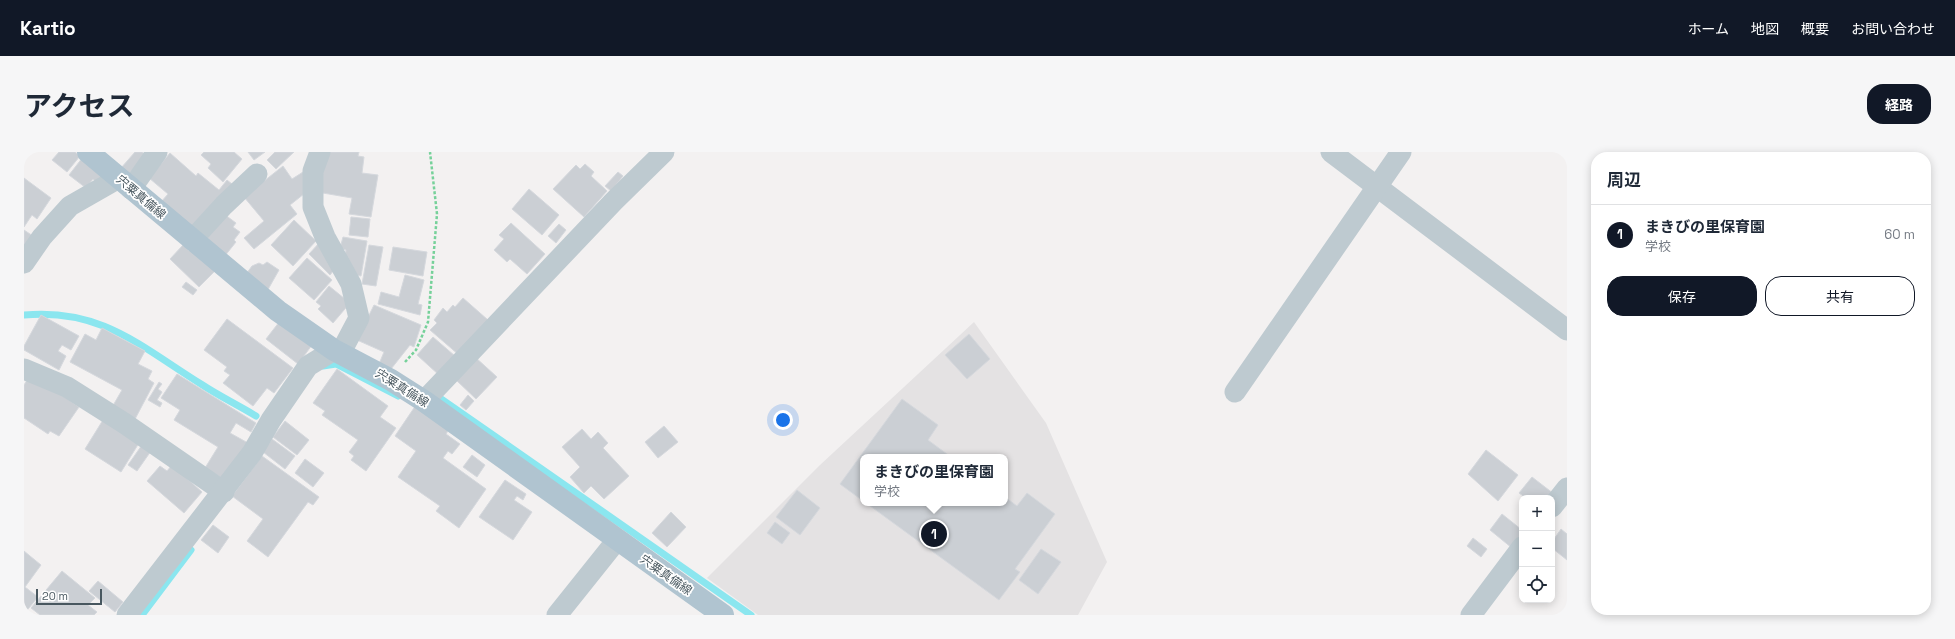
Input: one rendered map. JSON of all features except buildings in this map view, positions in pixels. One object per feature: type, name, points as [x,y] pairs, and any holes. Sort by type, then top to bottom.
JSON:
[{"type":"main road","name":"宍粟真備線","points":[[88,152],[278,311],[337,351],[391,380],[424,401],[723,615]]},
{"type":"street","points":[[24,263],[42,237],[70,206],[125,183],[157,152]]},
{"type":"street","points":[[127,615],[224,492],[252,453],[270,420],[308,366],[337,351],[359,318],[351,284],[325,237],[313,207],[313,171],[320,152]]},
{"type":"street","points":[[424,401],[614,201],[664,152]]},
{"type":"street","points":[[1331,152],[1567,330]]},
{"type":"street","points":[[1235,392],[1401,152]]},
{"type":"street","points":[[192,240],[224,205],[257,174]]},
{"type":"street","points":[[24,369],[67,387],[124,423],[224,492]]},
{"type":"street","points":[[1555,503],[1567,488]]},
{"type":"street","points":[[557,615],[617,540]]},
{"type":"street","points":[[1471,615],[1519,551]]},
{"type":"path","points":[[391,380],[416,350],[428,322],[437,214],[430,152]]},
{"type":"shaded area","points":[[974,322],[1046,423],[1107,562],[1078,615],[758,615],[707,578],[820,465]]},
{"type":"waterway","points":[[24,315],[51,314],[76,317],[98,324],[138,344],[256,416]]},
{"type":"waterway","points":[[323,366],[336,364],[398,396]]},
{"type":"waterway","points":[[440,398],[751,615]]},
{"type":"waterway","points":[[142,615],[191,550]]},
{"type":"place","name":"まきびの里保育園","points":[[934,534]]}]
